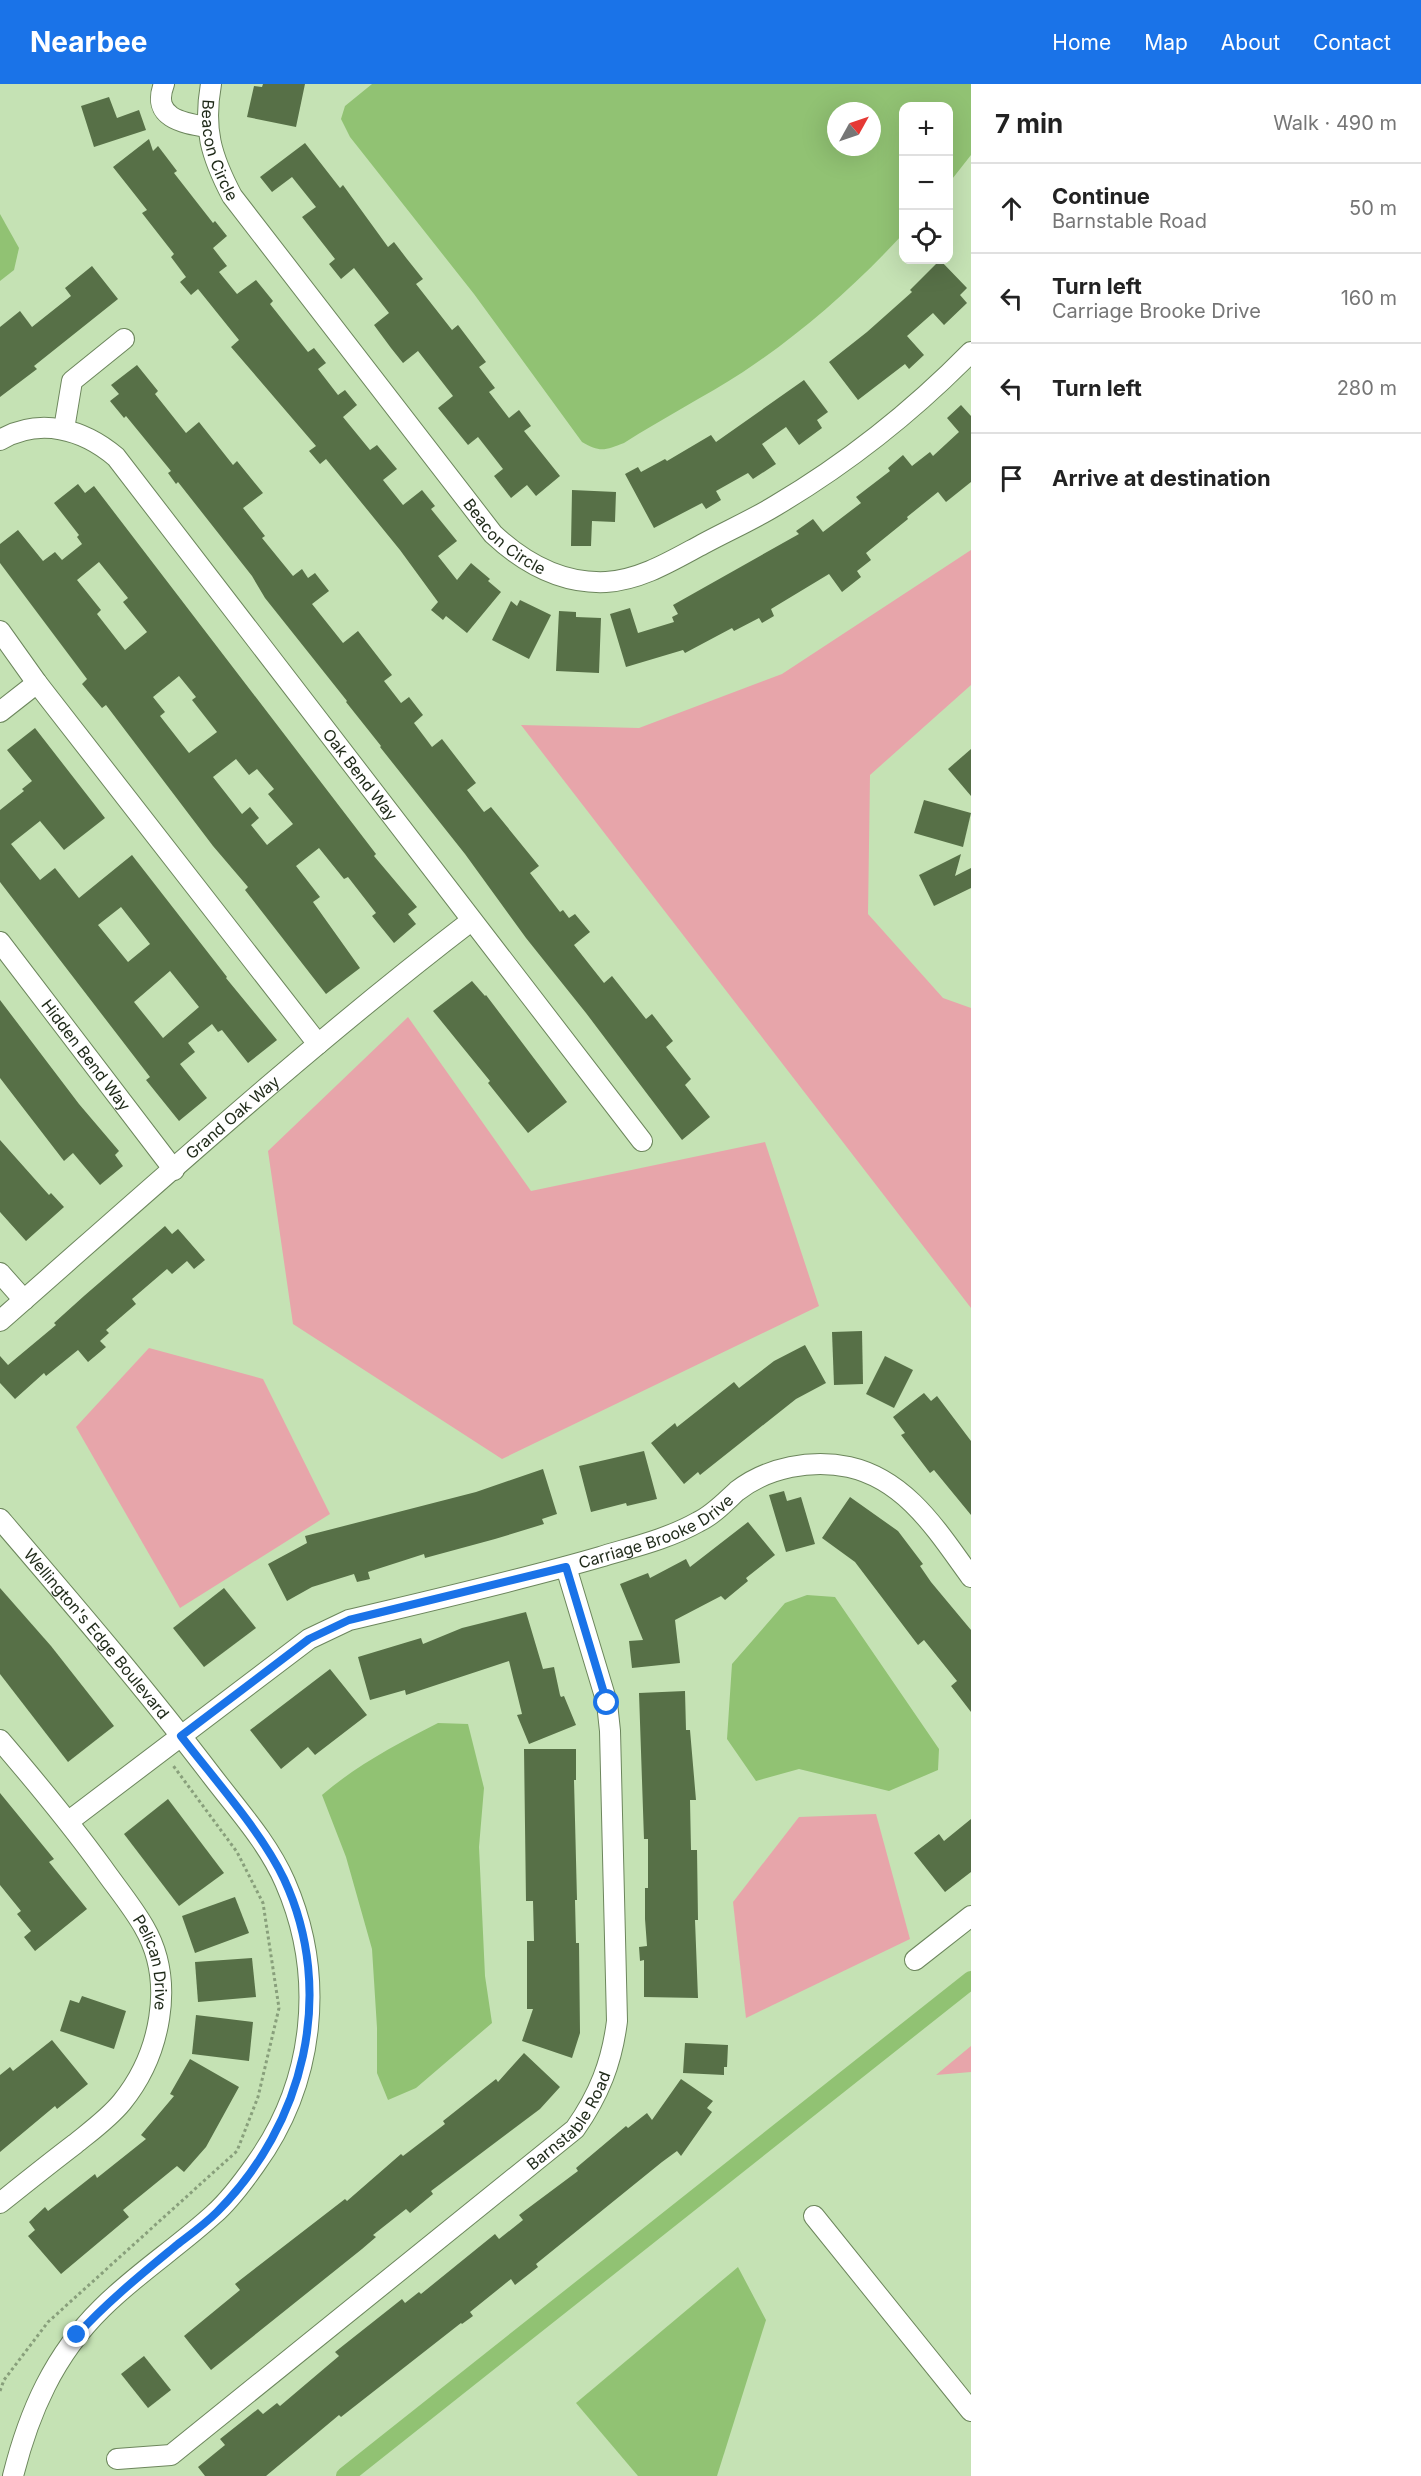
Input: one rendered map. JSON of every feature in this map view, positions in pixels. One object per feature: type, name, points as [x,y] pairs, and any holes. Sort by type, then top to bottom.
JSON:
[{"type":"street","points":[[164,84],[161,92],[166,112],[174,119],[184,123],[207,127]]},
{"type":"street","name":"Beacon Circle","points":[[211,84],[207,127],[214,155],[232,196],[493,534],[511,551],[553,574],[580,580],[607,582],[631,577],[657,568],[775,506],[870,441],[913,407],[971,352]]},
{"type":"street","points":[[64,429],[72,381],[124,339]]},
{"type":"street","name":"Oak Bend Way","points":[[0,440],[26,430],[46,427],[64,429],[93,439],[116,457],[642,1141]]},
{"type":"street","points":[[0,632],[37,683],[318,1044]]},
{"type":"street","points":[[0,712],[37,683]]},
{"type":"street","name":"Grand Oak Way","points":[[0,1321],[318,1044],[393,981],[471,921]]},
{"type":"street","name":"Hidden Bend Way","points":[[0,942],[174,1170]]},
{"type":"street","points":[[0,1273],[24,1300]]},
{"type":"street","name":"Carriage Brooke Drive","points":[[69,1821],[309,1639],[326,1630],[349,1620],[566,1567],[676,1534],[702,1521],[739,1490],[781,1469],[806,1464],[851,1467],[873,1475],[896,1488],[916,1504],[971,1577]]},
{"type":"street","name":"Wellington's Edge Boulevard","points":[[0,1519],[181,1736],[268,1850],[288,1890],[305,1945],[310,1984],[310,2018],[305,2052],[286,2113],[268,2148],[242,2184],[216,2213],[103,2307],[77,2335],[55,2366],[37,2399],[23,2434],[11,2476]]},
{"type":"street","name":"Barnstable Road","points":[[117,2459],[171,2455],[575,2129],[590,2108],[605,2079],[613,2050],[617,2021],[610,1731],[607,1703],[566,1567]]},
{"type":"street","name":"Pelican Drive","points":[[0,1740],[69,1821],[145,1928],[154,1951],[160,1979],[160,2007],[156,2035],[136,2084],[121,2104],[100,2123],[0,2203]]},
{"type":"street","points":[[915,1960],[971,1916]]},
{"type":"street","points":[[814,2216],[971,2411]]},
{"type":"street","points":[[0,2475],[11,2476]]},
{"type":"path","points":[[0,2391],[4,2380],[48,2322],[237,2151],[258,2097],[279,2008],[263,1903],[237,1852],[169,1760]]},
{"type":"shaded area","points":[[372,84],[971,84],[971,155],[953,178],[953,102],[899,102],[899,238],[828,308],[765,357],[624,443],[608,449],[598,449],[582,442],[474,294],[350,137],[341,119],[345,106]]},
{"type":"shaded area","points":[[0,214],[19,248],[14,270],[0,281]]},
{"type":"shaded area","points":[[971,550],[971,685],[870,775],[868,914],[943,998],[971,1008],[971,1308],[521,725],[639,728],[782,674]]},
{"type":"shaded area","points":[[408,1017],[531,1191],[765,1142],[819,1306],[502,1459],[293,1324],[268,1151]]},
{"type":"shaded area","points":[[149,1348],[263,1379],[330,1514],[180,1608],[76,1427]]},
{"type":"shaded area","points":[[807,1595],[835,1597],[939,1749],[938,1770],[889,1791],[799,1769],[756,1781],[727,1739],[732,1664],[785,1603]]},
{"type":"shaded area","points":[[438,1723],[468,1724],[484,1788],[479,1847],[485,1976],[492,2023],[416,2088],[388,2100],[377,2073],[377,2028],[372,1949],[346,1857],[322,1795],[363,1765]]},
{"type":"shaded area","points":[[876,1814],[910,1939],[746,2018],[733,1902],[799,1817]]},
{"type":"shaded area","points":[[971,2046],[971,2072],[936,2075]]},
{"type":"shaded area","points":[[738,2267],[766,2320],[717,2476],[638,2476],[576,2403]]},
{"type":"building","points":[[263,84],[305,84],[296,127],[247,117],[254,86],[262,87]]},
{"type":"building","points":[[109,97],[117,118],[139,110],[146,130],[94,147],[81,106]]},
{"type":"building","points":[[149,139],[153,151],[158,146],[177,171],[174,173],[213,223],[215,221],[227,236],[213,248],[227,266],[219,272],[237,294],[256,280],[273,301],[270,304],[308,352],[314,348],[326,363],[318,369],[338,395],[345,390],[357,405],[343,417],[370,450],[377,445],[397,469],[383,480],[403,505],[422,490],[435,506],[431,509],[457,541],[438,556],[457,580],[471,563],[501,592],[467,633],[446,616],[443,620],[431,610],[438,602],[400,550],[326,459],[320,464],[309,451],[316,446],[231,347],[239,340],[198,289],[191,295],[180,282],[186,277],[171,257],[174,254],[142,213],[147,210],[113,167]]},
{"type":"building","points":[[305,143],[340,188],[343,185],[388,247],[394,242],[423,279],[416,284],[452,330],[458,325],[486,362],[479,367],[495,388],[489,392],[509,418],[519,410],[531,426],[524,431],[560,476],[536,496],[527,485],[511,498],[494,476],[503,469],[478,437],[468,445],[438,408],[453,396],[418,351],[403,363],[391,348],[374,325],[389,313],[354,268],[341,279],[329,264],[335,259],[302,217],[316,207],[292,177],[272,192],[260,177]]},
{"type":"building","points":[[936,264],[944,264],[967,288],[960,295],[967,303],[944,325],[933,313],[907,336],[924,355],[909,369],[905,364],[858,400],[829,362],[912,292],[910,290]]},
{"type":"building","points":[[92,266],[118,299],[34,366],[37,369],[0,397],[0,327],[20,311],[32,327],[71,296],[65,288]]},
{"type":"building","points":[[137,365],[158,391],[155,394],[186,433],[199,422],[233,465],[237,461],[263,493],[243,508],[265,536],[262,538],[293,576],[302,569],[308,578],[315,573],[329,591],[312,604],[343,643],[358,631],[392,675],[384,681],[401,703],[409,697],[423,715],[414,723],[432,747],[442,739],[476,783],[467,790],[484,812],[491,807],[539,866],[530,873],[560,912],[563,910],[569,918],[575,914],[590,932],[574,945],[604,983],[612,976],[646,1019],[652,1014],[673,1041],[666,1047],[691,1079],[685,1085],[710,1117],[682,1140],[526,938],[465,854],[265,598],[252,576],[178,482],[176,484],[168,473],[171,471],[126,416],[124,418],[110,401],[119,394],[111,385]]},
{"type":"building","points":[[804,380],[828,412],[817,420],[822,428],[799,445],[786,427],[762,444],[776,464],[753,479],[748,473],[716,491],[721,500],[706,509],[702,503],[654,528],[625,474],[638,467],[641,472],[665,459],[667,461],[711,435],[716,442]]},
{"type":"building","points":[[961,405],[971,416],[971,482],[946,502],[938,492],[907,517],[908,519],[866,553],[871,560],[857,571],[861,577],[842,592],[829,574],[771,609],[774,616],[762,623],[759,618],[734,631],[732,628],[685,653],[683,650],[626,667],[610,614],[630,608],[638,633],[674,622],[672,617],[678,614],[673,605],[799,534],[796,531],[813,519],[823,532],[861,503],[856,497],[890,471],[888,468],[903,455],[912,466],[930,452],[933,456],[959,432],[947,418]]},
{"type":"building","points":[[78,484],[85,493],[94,486],[376,854],[374,856],[417,907],[408,914],[416,924],[394,943],[372,916],[376,913],[348,877],[344,879],[319,848],[296,866],[320,897],[313,902],[360,968],[326,994],[245,890],[248,887],[213,846],[106,705],[102,708],[82,684],[87,679],[0,563],[0,544],[18,530],[43,561],[55,552],[62,560],[82,544],[77,537],[79,535],[54,503]],"holes":[[[99,562],[128,598],[123,602],[147,632],[125,650],[97,614],[101,610],[77,580]],[[179,676],[196,697],[192,700],[217,732],[189,753],[160,716],[165,712],[153,697]],[[236,759],[249,775],[257,769],[274,789],[268,794],[293,824],[267,845],[251,825],[259,818],[250,807],[242,814],[213,777]]]},
{"type":"building","points":[[572,490],[616,492],[615,522],[592,521],[591,546],[571,546]]},
{"type":"building","points":[[520,600],[551,615],[529,659],[492,640],[511,601],[517,606]]},
{"type":"building","points":[[559,611],[576,612],[576,617],[601,618],[599,673],[556,671]]},
{"type":"building","points":[[35,728],[105,818],[64,850],[40,821],[11,844],[40,880],[55,868],[79,898],[132,855],[226,978],[277,1040],[248,1063],[222,1030],[218,1032],[212,1024],[188,1043],[195,1052],[180,1064],[207,1098],[179,1121],[146,1080],[150,1077],[0,882],[0,810],[24,791],[22,789],[32,781],[7,750]],"holes":[[[121,907],[150,944],[128,962],[98,925]],[[170,971],[199,1007],[163,1038],[134,1002]]]},
{"type":"building","points":[[971,749],[971,796],[948,769]]},
{"type":"building","points":[[924,800],[971,813],[963,847],[914,833]]},
{"type":"building","points":[[961,854],[955,876],[971,868],[971,888],[934,906],[919,875]]},
{"type":"building","points":[[472,981],[486,995],[567,1102],[528,1133],[488,1083],[490,1081],[433,1011]]},
{"type":"building","points":[[0,1000],[79,1104],[119,1151],[115,1155],[123,1166],[100,1185],[73,1153],[64,1161],[0,1078]]},
{"type":"building","points":[[0,1140],[49,1195],[51,1193],[64,1207],[26,1241],[0,1212]]},
{"type":"building","points":[[165,1226],[172,1234],[178,1229],[205,1260],[194,1269],[187,1261],[172,1274],[167,1269],[132,1299],[136,1304],[106,1330],[109,1333],[100,1341],[106,1347],[88,1362],[78,1350],[46,1376],[44,1373],[15,1399],[0,1383],[0,1356],[8,1365],[56,1325],[54,1323]]},
{"type":"building","points":[[862,1331],[863,1384],[834,1385],[832,1332]]},
{"type":"building","points":[[805,1345],[826,1383],[796,1399],[700,1475],[698,1472],[684,1484],[651,1443],[675,1423],[677,1427],[734,1382],[739,1388],[774,1361]]},
{"type":"building","points":[[885,1356],[913,1370],[894,1408],[866,1394]]},
{"type":"building","points":[[924,1393],[931,1401],[937,1396],[971,1441],[971,1515],[934,1470],[930,1473],[901,1435],[905,1433],[893,1417]]},
{"type":"building","points":[[644,1451],[657,1499],[627,1506],[626,1503],[591,1512],[579,1466]]},
{"type":"building","points":[[543,1469],[557,1514],[542,1519],[544,1524],[425,1558],[424,1554],[368,1572],[370,1579],[357,1582],[354,1574],[312,1587],[287,1601],[268,1564],[307,1543],[305,1536],[476,1492]]},
{"type":"building","points":[[784,1491],[787,1501],[801,1497],[815,1544],[786,1552],[769,1495]]},
{"type":"building","points":[[850,1497],[898,1531],[923,1564],[920,1566],[931,1582],[971,1630],[971,1712],[951,1686],[957,1681],[924,1640],[918,1645],[855,1562],[822,1538]]},
{"type":"building","points":[[748,1522],[775,1555],[746,1578],[748,1581],[725,1600],[721,1596],[675,1620],[680,1663],[632,1668],[629,1641],[643,1640],[620,1584],[648,1573],[650,1578],[686,1559],[690,1567]]},
{"type":"building","points":[[0,1588],[51,1646],[114,1726],[68,1762],[0,1674]]},
{"type":"building","points":[[224,1588],[256,1628],[204,1667],[173,1628]]},
{"type":"building","points":[[526,1612],[543,1669],[554,1667],[560,1695],[564,1696],[576,1725],[529,1744],[517,1715],[522,1714],[509,1661],[406,1695],[405,1690],[370,1700],[358,1657],[421,1638],[423,1644],[462,1628]]},
{"type":"building","points":[[330,1669],[367,1715],[315,1755],[308,1747],[281,1769],[250,1730]]},
{"type":"building","points":[[685,1691],[686,1730],[690,1730],[696,1800],[690,1800],[691,1850],[697,1850],[698,1920],[695,1920],[698,1998],[644,1997],[644,1960],[640,1961],[639,1947],[647,1946],[645,1888],[648,1888],[648,1839],[644,1839],[639,1693]]},
{"type":"building","points":[[524,1749],[576,1749],[576,1780],[574,1780],[577,1900],[575,1900],[576,1943],[579,1943],[580,2033],[572,2058],[522,2041],[533,2009],[527,2009],[527,1941],[534,1941],[533,1901],[526,1901]]},
{"type":"building","points":[[0,1793],[54,1859],[49,1862],[87,1909],[35,1951],[24,1937],[31,1931],[17,1914],[21,1911],[0,1885]]},
{"type":"building","points":[[168,1799],[224,1873],[179,1906],[124,1834]]},
{"type":"building","points":[[971,1819],[971,1872],[945,1892],[914,1853],[939,1834],[944,1841]]},
{"type":"building","points":[[235,1897],[249,1933],[195,1953],[182,1916]]},
{"type":"building","points":[[252,1958],[256,1997],[198,2002],[195,1962]]},
{"type":"building","points":[[82,1996],[126,2011],[114,2049],[60,2031],[70,2000],[79,2003]]},
{"type":"building","points":[[196,2015],[253,2022],[249,2061],[192,2054]]},
{"type":"building","points":[[52,2040],[88,2084],[57,2109],[55,2106],[0,2152],[0,2075],[10,2067],[13,2071]]},
{"type":"building","points":[[685,2043],[728,2045],[727,2067],[724,2067],[724,2075],[683,2073]]},
{"type":"building","points":[[524,2053],[560,2087],[540,2109],[431,2191],[433,2194],[410,2213],[406,2209],[373,2235],[376,2237],[362,2249],[211,2370],[184,2336],[240,2290],[235,2284],[345,2199],[347,2201],[401,2154],[403,2156],[445,2124],[443,2121],[496,2079],[498,2082]]},
{"type":"building","points":[[190,2059],[239,2087],[206,2147],[184,2172],[177,2166],[123,2210],[129,2217],[61,2274],[28,2236],[35,2230],[29,2222],[45,2207],[48,2211],[95,2174],[97,2178],[146,2139],[141,2135],[174,2096],[170,2094]]},
{"type":"building","points":[[681,2079],[713,2101],[707,2108],[712,2112],[681,2156],[677,2151],[662,2162],[536,2264],[538,2267],[515,2285],[511,2279],[470,2312],[473,2316],[341,2417],[339,2415],[266,2476],[205,2476],[198,2467],[225,2445],[220,2439],[258,2409],[263,2414],[277,2403],[280,2406],[339,2356],[335,2352],[402,2299],[405,2303],[419,2292],[421,2294],[495,2234],[499,2239],[523,2220],[519,2215],[578,2171],[576,2168],[626,2126],[628,2128],[647,2113],[652,2120]]},
{"type":"building","points":[[144,2356],[171,2390],[148,2408],[121,2374]]},
{"type":"waterway","points":[[345,2476],[971,1980]]},
{"type":"route","points":[[77,2335],[103,2307],[216,2213],[242,2184],[268,2148],[286,2113],[297,2085],[305,2052],[310,2018],[310,1984],[305,1945],[297,1912],[268,1850],[181,1736],[309,1639],[326,1630],[349,1620],[566,1567],[607,1703]]}]
